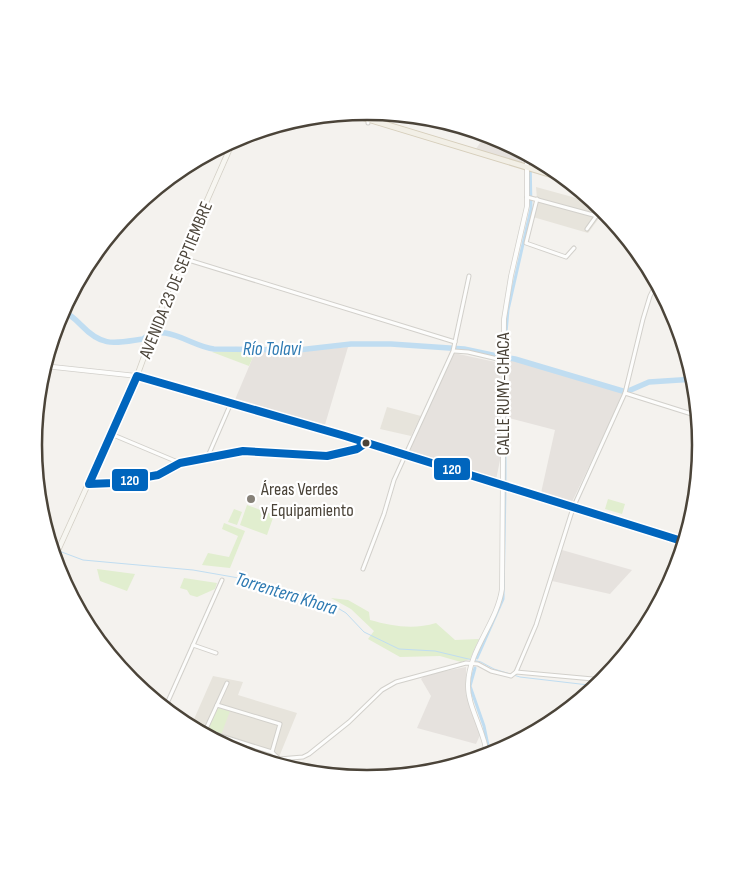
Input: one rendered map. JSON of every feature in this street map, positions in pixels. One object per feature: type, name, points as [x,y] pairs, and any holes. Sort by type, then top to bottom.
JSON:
[{"type":"main road","points":[[369,121],[546,173]]},
{"type":"main road","name":"AVENIDA 23 DE SEPTIEMBRE","points":[[59,547],[137,376],[182,258],[229,151]]},
{"type":"street","name":"CALLE RUMY-CHACA","points":[[486,747],[468,692],[474,662],[501,597],[505,485],[502,360],[506,301],[523,242],[530,198],[529,162]]},
{"type":"street","points":[[530,168],[531,163]]},
{"type":"street","points":[[530,198],[596,216],[586,229]]},
{"type":"street","points":[[538,199],[523,242],[566,257],[574,248]]},
{"type":"street","points":[[182,258],[468,352],[502,360]]},
{"type":"street","points":[[363,569],[384,514],[394,480],[454,347],[469,276]]},
{"type":"street","points":[[285,758],[303,757],[309,754],[349,722],[382,690],[396,682],[459,663],[474,662],[491,671],[511,676],[515,672],[536,625],[573,508],[626,392],[643,319],[653,290]]},
{"type":"street","points":[[52,367],[137,376],[168,382],[678,540]]},
{"type":"street","points":[[626,392],[691,414]]},
{"type":"street","points":[[208,456],[232,403]]},
{"type":"street","points":[[111,434],[180,463]]},
{"type":"street","points":[[88,484],[113,483],[158,475],[180,463],[208,456],[256,450],[327,456],[357,449],[366,443]]},
{"type":"street","points":[[168,701],[222,580]]},
{"type":"street","points":[[193,645],[216,652]]},
{"type":"street","points":[[515,672],[592,679]]},
{"type":"street","points":[[207,727],[227,683]]},
{"type":"street","points":[[216,705],[280,724],[272,752]]},
{"type":"street","points":[[230,739],[272,752],[276,756]]},
{"type":"shaded area","points":[[482,140],[523,159],[522,163],[476,149]]},
{"type":"shaded area","points":[[536,187],[581,199],[599,217],[588,233],[533,217],[537,199]]},
{"type":"shaded area","points":[[348,347],[324,428],[234,402],[256,350],[294,352]]},
{"type":"shaded area","points":[[454,353],[500,363],[500,460],[496,480],[453,468],[409,452]]},
{"type":"shaded area","points":[[509,359],[624,393],[572,502],[541,493],[555,430],[509,418]]},
{"type":"shaded area","points":[[387,407],[421,416],[411,436],[380,429]]},
{"type":"shaded area","points":[[562,550],[632,570],[610,594],[552,581]]},
{"type":"shaded area","points":[[466,667],[466,690],[481,733],[476,744],[417,728],[431,696],[421,679],[425,675]]},
{"type":"shaded area","points":[[213,676],[243,682],[238,695],[297,713],[279,757],[243,745],[194,719]]},
{"type":"green space","points":[[256,350],[249,366],[212,352]]},
{"type":"green space","points":[[608,499],[625,504],[622,514],[605,509]]},
{"type":"green space","points":[[247,505],[274,515],[267,535],[240,525]]},
{"type":"green space","points":[[234,509],[242,512],[237,525],[228,522]]},
{"type":"green space","points":[[224,523],[245,531],[230,568],[202,565],[208,553],[229,557],[238,536],[222,529]]},
{"type":"green space","points":[[97,569],[135,574],[127,591],[100,581]]},
{"type":"green space","points":[[184,578],[217,583],[215,589],[197,597],[190,595],[187,590],[180,588]]},
{"type":"green space","points":[[331,598],[348,600],[369,612],[370,620],[403,626],[436,623],[455,640],[479,639],[470,659],[461,662],[440,656],[400,657],[368,639],[374,631],[351,609]]},
{"type":"green space","points":[[217,708],[230,711],[221,735],[208,727]]},
{"type":"waterway","points":[[505,344],[508,310],[531,209],[530,163]]},
{"type":"waterway","name":"Río Tolavi","points":[[69,315],[96,337],[110,342],[143,339],[151,334],[160,333],[178,336],[214,349],[298,350],[351,344],[391,344],[464,349],[497,356]]},
{"type":"waterway","points":[[505,355],[505,482]]},
{"type":"waterway","name":"Río Tolavi","points":[[504,357],[626,392],[649,382],[686,380]]},
{"type":"waterway","points":[[477,658],[503,599],[505,488]]},
{"type":"waterway","name":"Torrentera Khora","points":[[61,552],[83,560],[193,570],[256,581],[331,604],[346,613],[364,632],[399,649],[435,651],[481,662],[494,669],[520,677],[586,685]]},
{"type":"waterway","points":[[475,668],[470,686],[484,726],[488,746]]},
{"type":"transit line","name":"120","points":[[366,443],[357,449],[327,456],[243,451],[180,463],[158,475],[113,483],[89,484],[137,376],[345,436],[678,540]]},
{"type":"place","name":"Áreas Verdes y Equipamiento","points":[[251,499]]}]
